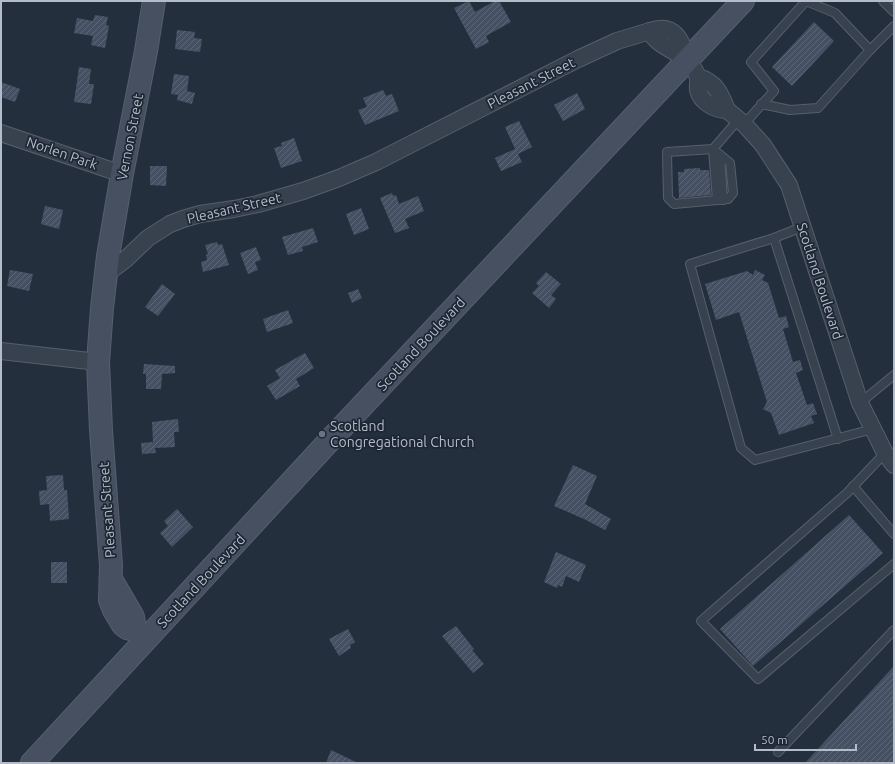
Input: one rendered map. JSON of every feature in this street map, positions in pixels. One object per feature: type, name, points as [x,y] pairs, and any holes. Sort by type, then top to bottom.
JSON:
[{"type":"main road","name":"Vernon Street","points":[[106,274],[122,174],[146,51],[154,1]]},
{"type":"main road","points":[[693,69],[743,1]]},
{"type":"main road","name":"Scotland Boulevard","points":[[140,636],[693,69]]},
{"type":"main road","name":"Pleasant Street","points":[[106,274],[98,362],[99,407],[111,580],[110,600],[123,625],[140,636]]},
{"type":"main road","points":[[32,763],[140,636]]},
{"type":"street","name":"Pleasant Street","points":[[106,274],[126,259],[148,238],[170,224],[183,218],[273,200],[339,178],[376,162],[578,59],[617,42],[656,28],[666,29],[676,34],[680,39],[693,69]]},
{"type":"street","points":[[693,69],[698,92],[702,99],[708,104],[736,118]]},
{"type":"street","name":"Scotland Boulevard","points":[[736,118],[763,145],[789,185],[860,403],[890,459]]},
{"type":"street","name":"Norlen Park","points":[[1,133],[122,174]]},
{"type":"street","points":[[1,351],[98,362]]},
{"type":"lane","points":[[720,200],[713,149],[736,118],[761,104],[774,91],[751,62],[806,1],[835,13],[870,50]]},
{"type":"lane","points":[[883,1],[894,12]]},
{"type":"lane","points":[[761,104],[790,110],[818,108],[870,50],[894,26]]},
{"type":"lane","points":[[713,149],[730,164],[733,193],[728,199],[674,204],[668,198],[667,152],[713,149]]},
{"type":"lane","points":[[802,227],[774,238],[690,264],[741,448],[755,460],[873,429]]},
{"type":"lane","points":[[774,238],[838,439]]},
{"type":"lane","points":[[860,403],[894,375]]},
{"type":"lane","points":[[890,459],[853,486],[701,621],[758,679],[894,564]]},
{"type":"lane","points":[[853,486],[894,534]]},
{"type":"lane","points":[[778,752],[894,630]]},
{"type":"building","points":[[469,1],[475,12],[495,1],[499,1],[511,22],[486,36],[489,42],[476,49],[454,8]]},
{"type":"building","points":[[95,15],[108,17],[106,25],[109,26],[105,48],[91,45],[93,36],[74,33],[77,18],[93,21]]},
{"type":"building","points":[[814,22],[834,41],[792,86],[772,67]]},
{"type":"building","points":[[177,30],[195,32],[194,38],[202,39],[200,52],[175,49]]},
{"type":"building","points":[[79,67],[91,69],[89,84],[94,84],[91,104],[74,102]]},
{"type":"building","points":[[174,74],[189,76],[187,91],[195,93],[192,104],[177,100],[178,95],[171,94]]},
{"type":"building","points":[[1,82],[20,89],[15,102],[1,97]]},
{"type":"building","points":[[383,90],[386,96],[392,94],[399,111],[365,125],[358,110],[367,107],[363,98]]},
{"type":"building","points":[[577,93],[585,109],[563,121],[554,105]]},
{"type":"building","points":[[519,121],[532,147],[518,154],[522,162],[501,171],[495,158],[515,149],[505,127]]},
{"type":"building","points":[[294,138],[302,161],[281,168],[274,148],[282,146],[281,143]]},
{"type":"building","points":[[150,166],[167,166],[166,186],[150,185]]},
{"type":"building","points":[[700,168],[700,170],[709,170],[711,195],[679,198],[678,172],[684,172],[684,169]]},
{"type":"building","points":[[392,193],[393,196],[396,195],[399,204],[418,196],[424,211],[405,219],[409,228],[395,233],[380,198]]},
{"type":"building","points":[[45,206],[63,210],[59,229],[41,224]]},
{"type":"building","points":[[361,208],[369,229],[354,235],[346,214]]},
{"type":"building","points":[[313,228],[318,242],[302,247],[303,251],[288,255],[282,237]]},
{"type":"building","points":[[217,242],[218,245],[222,244],[229,265],[203,272],[201,262],[207,260],[206,255],[208,254],[205,245]]},
{"type":"building","points":[[256,247],[261,260],[255,262],[258,270],[248,274],[240,253]]},
{"type":"building","points":[[10,270],[33,274],[29,291],[7,286]]},
{"type":"building","points":[[755,270],[765,275],[762,280],[768,283],[779,318],[786,316],[789,327],[783,329],[793,362],[800,360],[803,370],[796,373],[807,405],[813,403],[817,414],[811,416],[814,423],[779,435],[771,413],[763,409],[767,402],[739,312],[716,320],[705,284],[747,271],[753,275]]},
{"type":"building","points":[[546,272],[561,284],[551,295],[556,299],[549,308],[532,293],[539,286],[536,283]]},
{"type":"building","points":[[162,284],[175,294],[158,316],[145,307]]},
{"type":"building","points":[[358,289],[362,298],[352,303],[348,293]]},
{"type":"building","points":[[288,310],[293,323],[267,332],[263,319]]},
{"type":"building","points":[[305,353],[314,368],[296,379],[300,386],[276,400],[267,386],[280,378],[275,370]]},
{"type":"building","points":[[144,364],[175,366],[175,373],[162,374],[161,389],[146,389],[146,374],[143,374]]},
{"type":"building","points":[[178,419],[179,432],[174,432],[175,447],[155,448],[156,453],[142,454],[141,443],[153,442],[152,422]]},
{"type":"building","points":[[573,465],[597,476],[585,504],[611,519],[605,530],[554,506]]},
{"type":"building","points":[[63,475],[64,490],[67,490],[69,519],[50,521],[49,504],[40,505],[39,491],[47,490],[46,476]]},
{"type":"building","points":[[177,509],[193,527],[172,547],[160,533],[168,526],[164,521]]},
{"type":"building","points":[[849,515],[883,553],[753,666],[720,629]]},
{"type":"building","points":[[556,552],[586,565],[579,582],[566,576],[562,587],[558,585],[557,588],[544,582]]},
{"type":"building","points":[[51,562],[67,562],[67,583],[51,583]]},
{"type":"building","points":[[456,626],[474,649],[472,650],[484,664],[473,673],[442,636]]},
{"type":"building","points":[[348,629],[355,642],[350,645],[351,648],[339,656],[329,639]]},
{"type":"building","points":[[894,666],[894,763],[805,763]]},
{"type":"building","points":[[331,750],[358,763],[326,763]]},
{"type":"place","name":"Scotland Congregational Church","points":[[322,434]]}]
